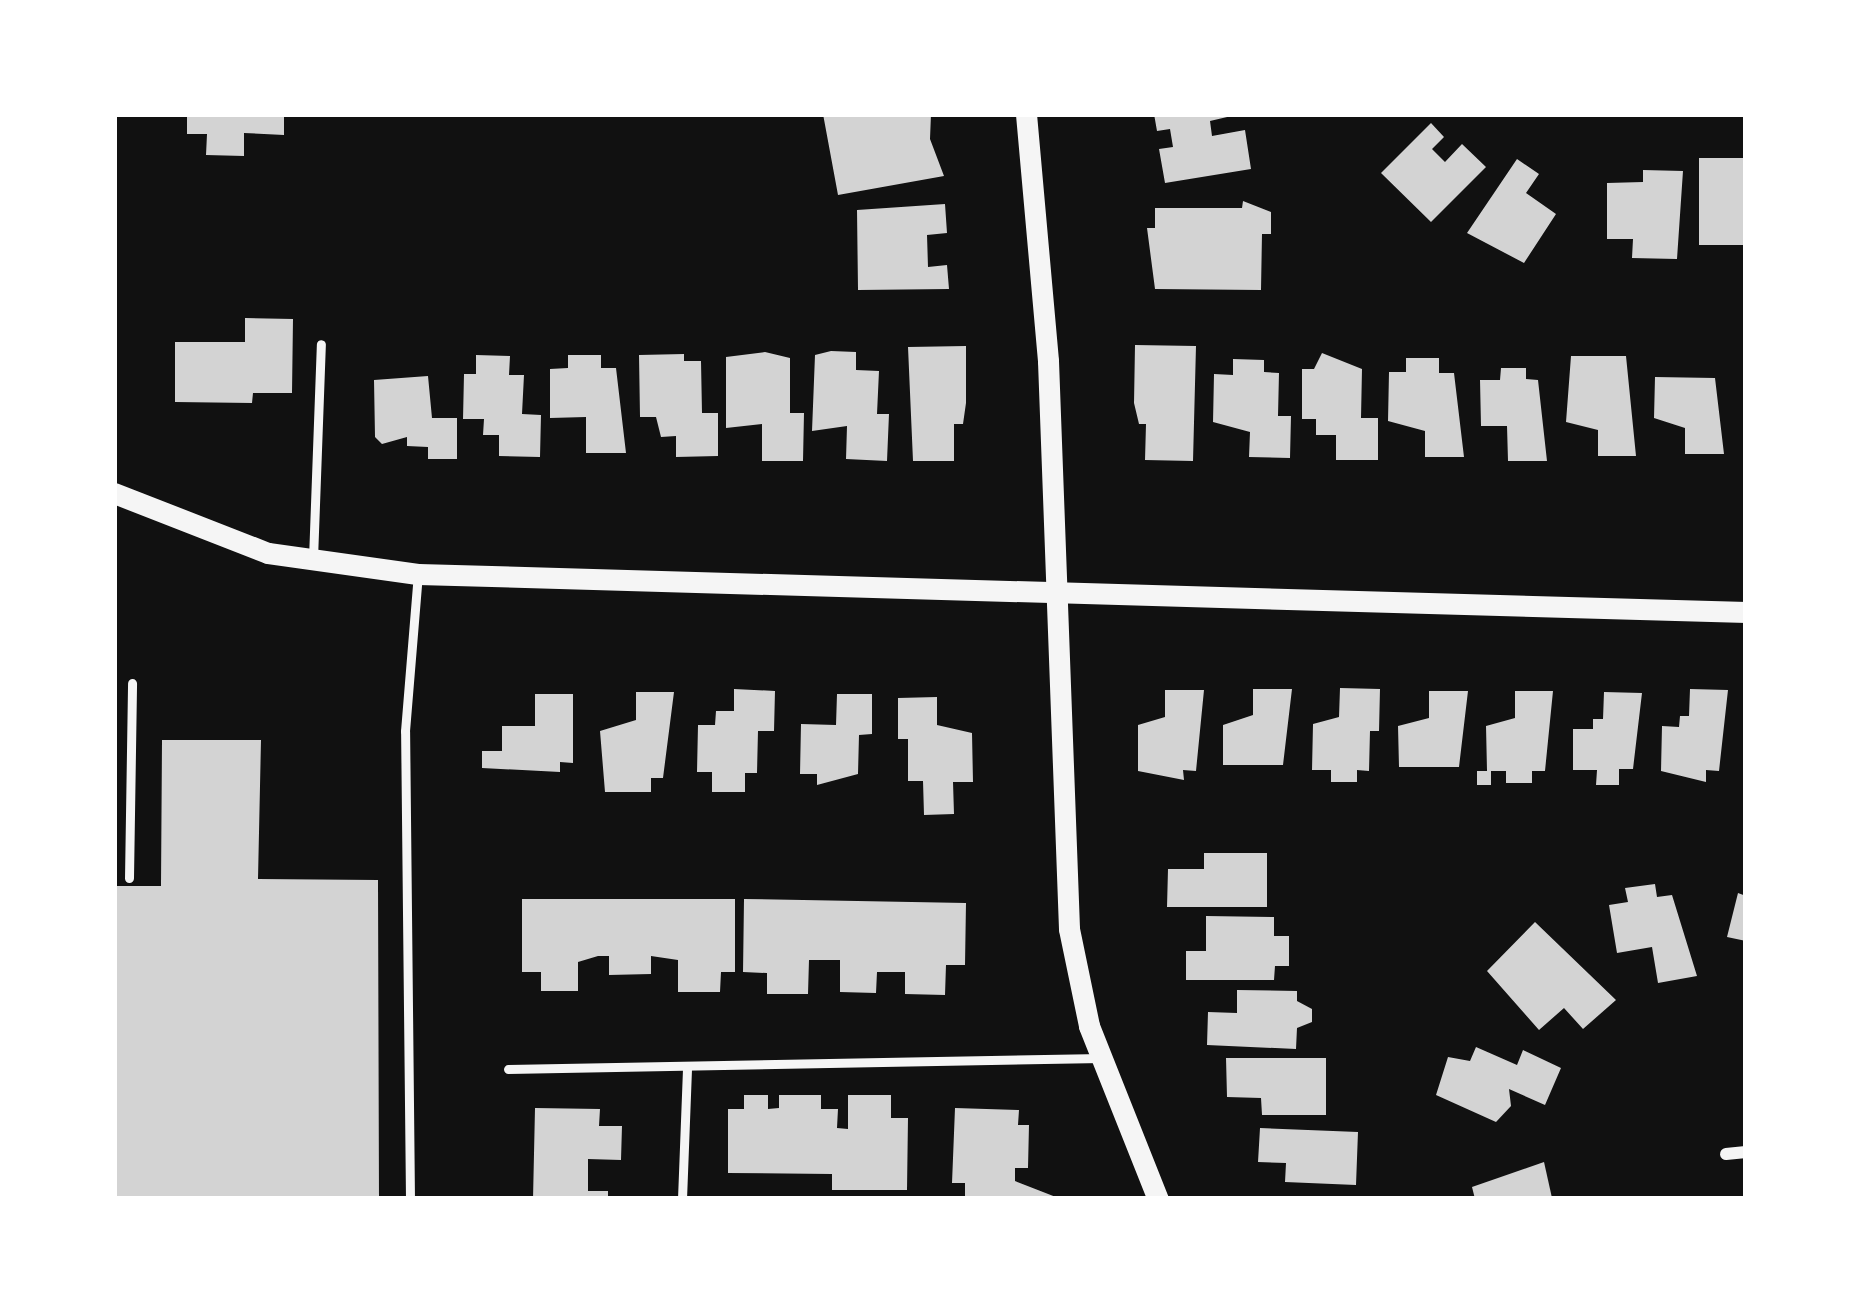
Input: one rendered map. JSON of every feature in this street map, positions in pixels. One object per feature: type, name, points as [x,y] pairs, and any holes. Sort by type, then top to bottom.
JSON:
[{"type":"street","points":[[1026,114],[1048,361],[1050,591],[1069,929],[1102,1058],[1158,1199]]},
{"type":"street","points":[[114,493],[268,553],[418,574],[1746,611]]},
{"type":"street","points":[[1726,1154],[1746,1152]]},
{"type":"lane","points":[[313,559],[321,344]]},
{"type":"lane","points":[[410,1199],[405,731],[418,574]]},
{"type":"lane","points":[[129,878],[132,683]]},
{"type":"lane","points":[[508,1069],[1102,1058]]},
{"type":"lane","points":[[682,1199],[687,1066]]},
{"type":"building","points":[[187,114],[284,114],[284,135],[244,133],[244,156],[206,155],[207,134],[187,134]]},
{"type":"building","points":[[823,114],[931,114],[930,139],[944,176],[838,195]]},
{"type":"building","points":[[1154,114],[1240,114],[1210,121],[1212,136],[1245,130],[1251,169],[1165,183],[1159,149],[1173,147],[1170,129],[1157,131]]},
{"type":"building","points":[[1431,123],[1444,137],[1432,149],[1445,162],[1462,144],[1486,167],[1431,222],[1381,173]]},
{"type":"building","points":[[1699,158],[1746,158],[1746,245],[1699,245]]},
{"type":"building","points":[[1517,159],[1539,174],[1526,193],[1556,214],[1524,263],[1467,233]]},
{"type":"building","points":[[1643,170],[1683,171],[1677,259],[1632,258],[1633,239],[1607,239],[1607,183],[1643,182]]},
{"type":"building","points":[[1243,201],[1271,212],[1271,234],[1262,234],[1261,290],[1155,289],[1147,228],[1155,228],[1155,208],[1242,208]]},
{"type":"building","points":[[945,204],[947,233],[927,235],[928,267],[947,265],[949,289],[858,290],[857,210]]},
{"type":"building","points":[[245,318],[293,319],[292,393],[253,393],[252,403],[175,402],[175,342],[245,342]]},
{"type":"building","points":[[1135,345],[1196,346],[1193,461],[1145,460],[1146,424],[1139,424],[1134,403]]},
{"type":"building","points":[[966,346],[966,403],[963,424],[954,424],[954,461],[913,461],[908,347]]},
{"type":"building","points":[[765,352],[790,358],[790,413],[804,413],[803,461],[762,461],[762,424],[726,428],[726,357]]},
{"type":"building","points":[[856,352],[856,370],[879,371],[877,414],[889,414],[887,461],[846,459],[847,426],[812,431],[815,355]]},
{"type":"building","points":[[1322,353],[1362,369],[1361,418],[1378,418],[1378,460],[1336,460],[1336,435],[1316,435],[1316,419],[1302,419],[1302,369],[1314,369]]},
{"type":"building","points":[[684,354],[684,361],[701,361],[702,413],[718,413],[718,456],[676,457],[676,436],[661,437],[656,417],[640,417],[639,355]]},
{"type":"building","points":[[476,355],[510,356],[509,375],[524,375],[522,414],[541,415],[540,457],[499,456],[499,435],[483,435],[484,419],[463,419],[464,374],[476,374]]},
{"type":"building","points":[[568,355],[601,355],[601,368],[616,368],[626,453],[586,453],[586,417],[550,418],[550,369],[568,368]]},
{"type":"building","points":[[1571,356],[1626,356],[1636,456],[1598,456],[1598,430],[1566,422]]},
{"type":"building","points":[[1406,358],[1439,358],[1439,373],[1454,373],[1464,457],[1425,457],[1425,431],[1388,421],[1389,372],[1406,372]]},
{"type":"building","points":[[1233,359],[1264,360],[1264,372],[1279,373],[1278,416],[1291,416],[1290,458],[1249,457],[1250,432],[1213,422],[1214,374],[1233,375]]},
{"type":"building","points":[[1501,368],[1526,368],[1526,379],[1538,380],[1547,461],[1508,461],[1507,426],[1481,426],[1480,380],[1500,380]]},
{"type":"building","points":[[428,376],[432,418],[457,418],[457,459],[428,459],[428,447],[407,446],[407,437],[382,444],[375,437],[374,380]]},
{"type":"building","points":[[1655,377],[1715,378],[1724,454],[1685,454],[1685,428],[1654,418]]},
{"type":"building","points":[[1340,688],[1380,689],[1379,731],[1370,731],[1369,771],[1357,770],[1357,782],[1331,782],[1331,770],[1312,770],[1313,724],[1339,717]]},
{"type":"building","points":[[734,689],[775,691],[774,731],[758,731],[757,773],[745,773],[745,792],[712,792],[712,772],[697,772],[698,725],[715,725],[716,711],[734,711]]},
{"type":"building","points":[[1253,689],[1292,689],[1283,765],[1223,765],[1223,725],[1253,715]]},
{"type":"building","points":[[1690,689],[1728,690],[1719,771],[1706,770],[1706,782],[1661,771],[1662,726],[1679,727],[1680,716],[1689,716]]},
{"type":"building","points":[[1165,690],[1204,690],[1196,771],[1183,770],[1184,780],[1138,771],[1138,725],[1165,717]]},
{"type":"building","points":[[1429,691],[1468,691],[1459,767],[1399,767],[1398,726],[1429,718]]},
{"type":"building","points":[[1515,691],[1553,691],[1545,771],[1532,771],[1532,783],[1506,783],[1506,771],[1491,771],[1491,785],[1477,785],[1477,771],[1487,771],[1486,726],[1515,718]]},
{"type":"building","points":[[636,692],[674,692],[663,778],[651,778],[651,792],[605,792],[600,731],[636,720]]},
{"type":"building","points":[[1604,692],[1642,693],[1633,769],[1619,769],[1619,785],[1596,785],[1597,770],[1573,770],[1573,729],[1593,729],[1593,719],[1603,719]]},
{"type":"building","points":[[535,694],[573,694],[573,763],[560,762],[560,772],[482,768],[482,751],[502,751],[502,726],[535,726]]},
{"type":"building","points":[[837,694],[872,694],[872,734],[859,735],[858,774],[817,785],[817,774],[800,774],[801,724],[836,725]]},
{"type":"building","points":[[937,697],[937,725],[972,733],[973,782],[953,782],[954,814],[924,815],[923,781],[908,781],[908,739],[898,739],[898,698]]},
{"type":"building","points":[[162,740],[261,740],[258,879],[378,880],[379,1199],[114,1199],[114,886],[161,886]]},
{"type":"building","points":[[1204,853],[1267,853],[1267,907],[1167,907],[1168,869],[1204,869]]},
{"type":"building","points":[[1655,884],[1657,897],[1672,895],[1697,976],[1658,983],[1652,947],[1617,953],[1609,905],[1628,902],[1625,888]]},
{"type":"building","points":[[1738,893],[1746,896],[1746,941],[1727,937]]},
{"type":"building","points":[[522,899],[735,899],[735,972],[721,972],[720,992],[678,992],[678,960],[651,956],[651,974],[609,975],[609,956],[598,956],[578,962],[578,991],[541,991],[541,972],[522,972]]},
{"type":"building","points":[[744,899],[966,903],[965,965],[946,965],[945,995],[905,994],[905,972],[877,972],[876,993],[840,992],[840,960],[809,960],[808,994],[767,994],[767,973],[743,972]]},
{"type":"building","points":[[1206,916],[1274,917],[1274,936],[1289,936],[1289,966],[1275,966],[1274,980],[1186,980],[1186,951],[1206,951]]},
{"type":"building","points":[[1535,922],[1616,1000],[1583,1029],[1564,1008],[1539,1030],[1487,971]]},
{"type":"building","points":[[1237,990],[1297,991],[1297,1001],[1312,1009],[1312,1022],[1297,1028],[1296,1049],[1207,1045],[1208,1012],[1237,1013]]},
{"type":"building","points":[[1476,1047],[1517,1065],[1523,1050],[1561,1068],[1545,1105],[1509,1089],[1511,1106],[1496,1122],[1436,1095],[1448,1057],[1470,1061]]},
{"type":"building","points":[[1226,1058],[1326,1058],[1326,1115],[1262,1115],[1261,1098],[1227,1097]]},
{"type":"building","points":[[744,1095],[768,1095],[768,1109],[779,1108],[779,1095],[821,1095],[821,1109],[838,1109],[837,1128],[848,1129],[848,1095],[891,1095],[891,1118],[908,1118],[907,1190],[832,1190],[832,1174],[728,1173],[728,1109],[744,1109]]},
{"type":"building","points":[[535,1108],[600,1109],[599,1126],[622,1126],[621,1160],[588,1159],[588,1191],[608,1191],[608,1199],[533,1199]]},
{"type":"building","points":[[955,1108],[1019,1110],[1018,1125],[1029,1125],[1028,1168],[1015,1168],[1015,1181],[1061,1199],[965,1199],[965,1183],[952,1183]]},
{"type":"building","points":[[1260,1128],[1358,1132],[1356,1185],[1285,1182],[1286,1163],[1258,1162]]},
{"type":"building","points":[[1544,1162],[1552,1198],[1475,1199],[1472,1187]]}]
